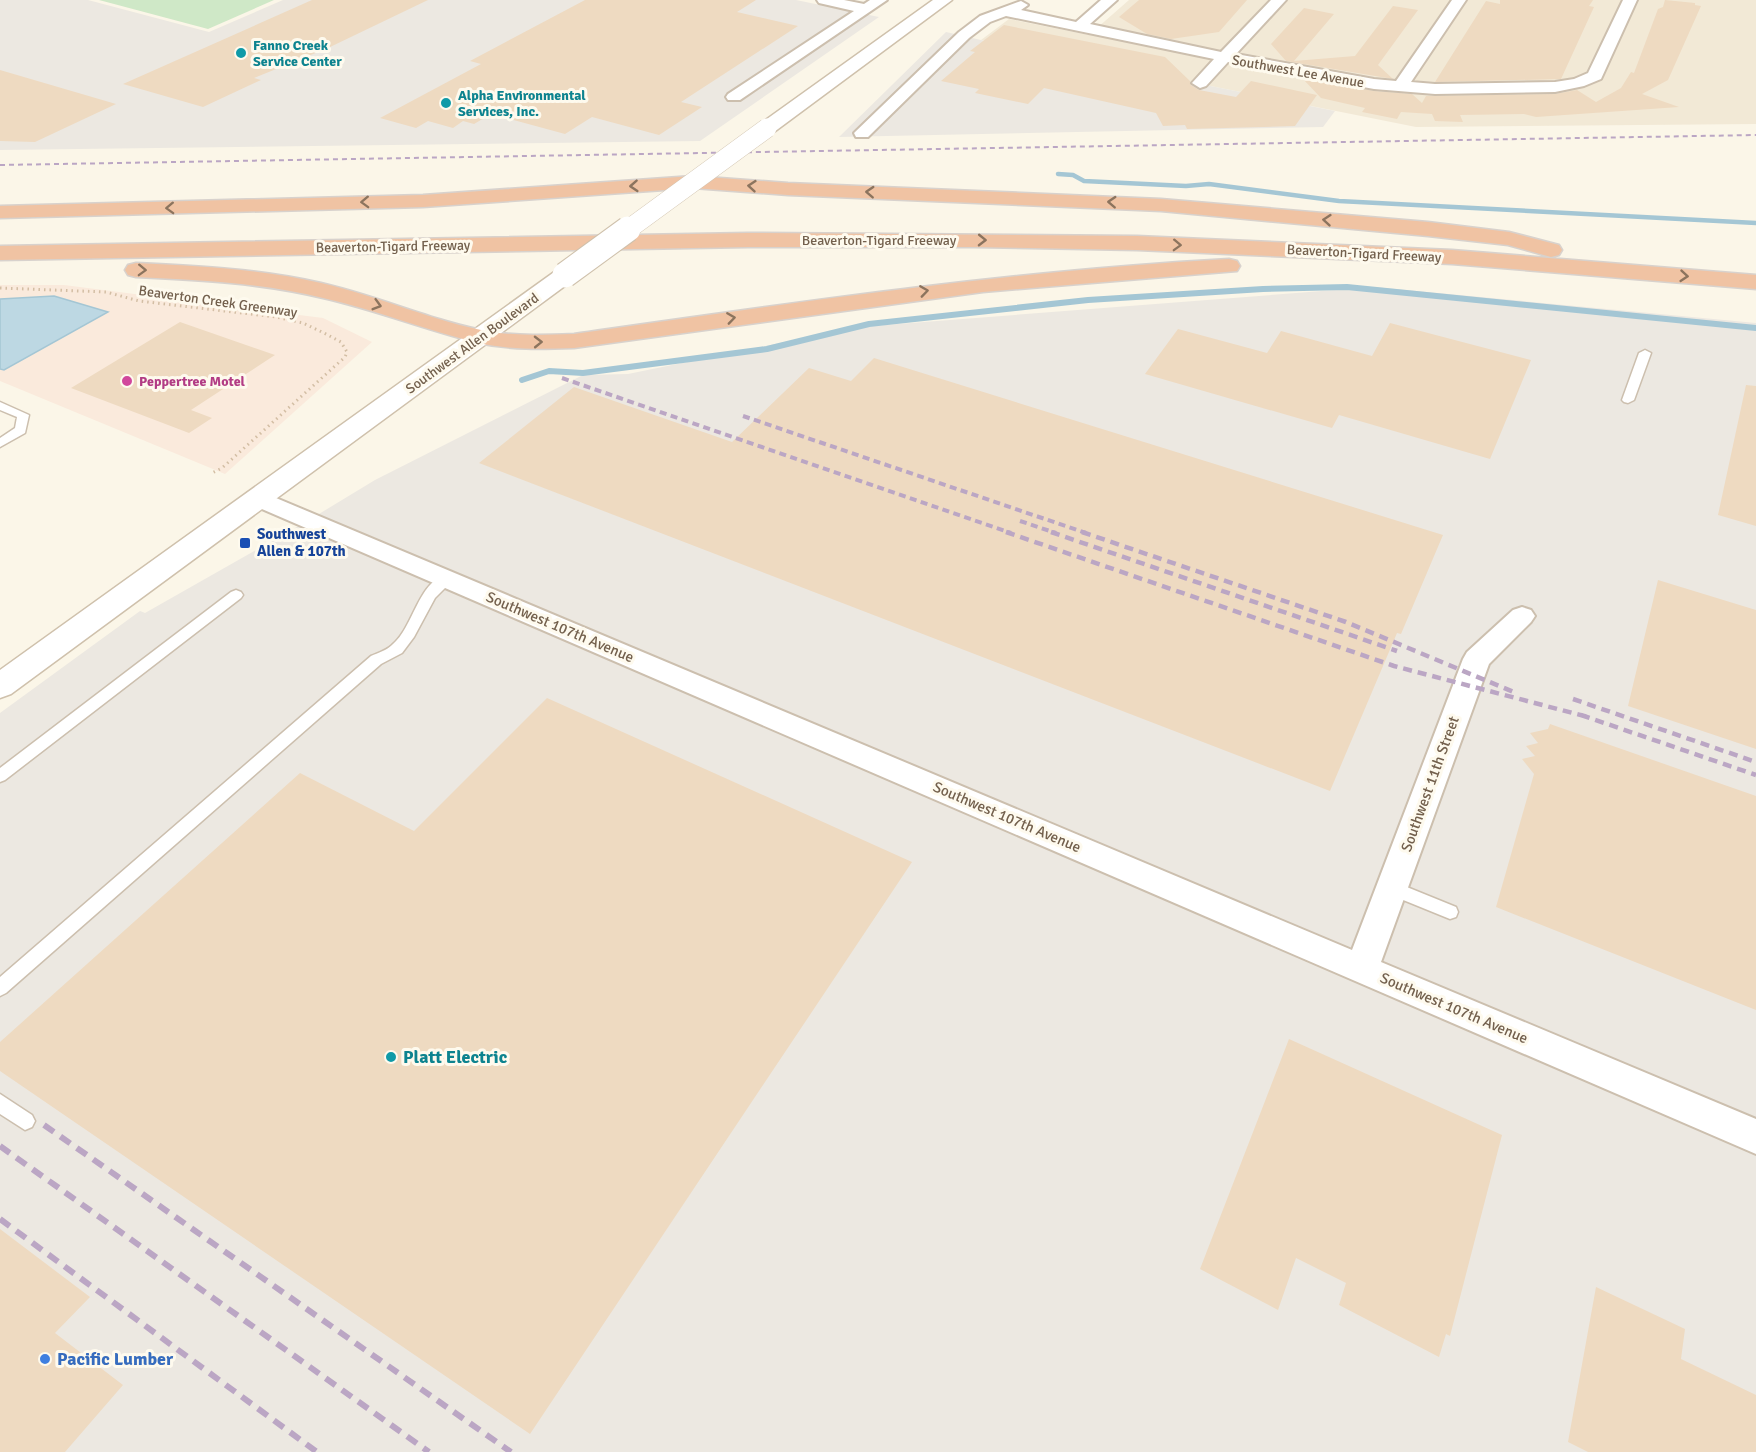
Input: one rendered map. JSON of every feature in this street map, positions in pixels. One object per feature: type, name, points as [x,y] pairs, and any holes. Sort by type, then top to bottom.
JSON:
[{"type":"highway","points":[[0,212],[423,201],[693,182],[1161,205],[1428,229],[1509,239],[1551,250]]},
{"type":"highway","name":"Beaverton-Tigard Freeway","points":[[0,237],[929,223],[1147,228],[1326,236],[1756,265]]},
{"type":"highway","name":"Beaverton-Tigard Freeway","points":[[0,253],[724,240],[1137,243],[1452,257],[1756,282]]},
{"type":"highway","points":[[0,266],[167,272],[270,281],[373,303],[480,337],[526,342],[574,341],[936,289],[1128,271],[1288,265],[1458,266],[1500,262]]},
{"type":"main road","name":"Southwest Allen Boulevard","points":[[0,686],[944,0]]},
{"type":"street","points":[[824,0],[866,9]]},
{"type":"street","points":[[734,97],[880,0]]},
{"type":"street","points":[[1078,27],[1110,0]]},
{"type":"street","points":[[1200,83],[1279,0]]},
{"type":"street","points":[[1401,86],[1459,0]]},
{"type":"street","name":"Southwest Lee Avenue","points":[[1004,11],[1350,82],[1435,89],[1555,87],[1578,83],[1595,76],[1630,0]]},
{"type":"street","points":[[862,133],[964,35],[985,19],[1034,1]]},
{"type":"street","name":"Southwest 107th Avenue","points":[[257,498],[1756,1137]]},
{"type":"street","name":"Southwest 11th Street","points":[[1362,968],[1477,659],[1522,615]]},
{"type":"lane","points":[[1628,400],[1645,353]]},
{"type":"lane","points":[[0,406],[23,416],[21,430],[0,443]]},
{"type":"lane","points":[[0,988],[376,660],[397,649],[409,634],[430,595],[447,579]]},
{"type":"lane","points":[[0,776],[236,595]]},
{"type":"lane","points":[[1392,888],[1450,912]]},
{"type":"lane","points":[[0,1103],[25,1121]]},
{"type":"path","name":"Beaverton Creek Greenway","points":[[0,288],[106,292],[139,301],[252,313],[303,323],[341,342],[347,352],[345,357],[222,468],[210,474]]},
{"type":"shaded area","points":[[0,0],[88,0],[209,32],[283,0],[796,0],[879,17],[700,141],[0,150]]},
{"type":"shaded area","points":[[1129,0],[1756,0],[1756,124],[1416,127],[981,40],[1009,19],[1089,35]]},
{"type":"shaded area","points":[[946,32],[1335,111],[1323,127],[839,137]]},
{"type":"shaded area","points":[[0,285],[64,285],[323,318],[372,342],[225,474],[0,381]]},
{"type":"shaded area","points":[[1374,287],[1756,323],[1756,1452],[0,1452],[0,713],[140,611],[145,613],[375,480],[583,375],[628,374],[859,327]]},
{"type":"green space","points":[[99,0],[274,0],[208,29]]},
{"type":"water","points":[[54,296],[108,312],[4,370],[0,369],[0,299]]},
{"type":"building","name":"Fanno Creek Service Center","points":[[312,0],[428,0],[328,48],[254,78],[261,80],[203,107],[123,84]]},
{"type":"building","points":[[585,0],[756,0],[737,12],[798,26],[681,102],[702,107],[659,135],[592,117],[565,134],[491,114],[474,124],[463,121],[453,128],[428,121],[416,128],[380,118],[481,64],[470,61]]},
{"type":"building","points":[[1139,0],[1247,0],[1219,32],[1171,39],[1147,34],[1119,17]]},
{"type":"building","points":[[1500,0],[1593,0],[1589,6],[1594,7],[1561,79],[1435,82],[1486,1],[1500,4]]},
{"type":"building","points":[[1665,0],[1695,3],[1701,6],[1668,80],[1642,94],[1679,107],[1536,117],[1524,114],[1460,115],[1463,122],[1435,121],[1432,114],[1401,112],[1397,119],[1362,112],[1365,108],[1321,98],[1302,78],[1374,91],[1412,94],[1422,103],[1426,96],[1555,94],[1577,90],[1596,102],[1621,88],[1631,72],[1634,73],[1658,9],[1663,7]]},
{"type":"building","points":[[1393,6],[1418,10],[1378,65],[1393,79],[1286,61],[1271,44],[1304,8],[1334,14],[1294,61],[1355,56]]},
{"type":"building","points":[[1004,25],[1165,57],[1190,81],[1191,85],[1199,90],[1236,97],[1251,81],[1317,95],[1295,126],[1187,129],[1185,125],[1163,126],[1156,113],[1044,88],[1028,104],[975,93],[979,89],[941,81],[975,52],[970,51]]},
{"type":"building","points":[[0,70],[116,104],[35,142],[0,141]]},
{"type":"building","name":"Peppertree Motel","points":[[180,322],[275,355],[191,410],[212,418],[189,433],[71,388]]},
{"type":"building","points":[[1390,323],[1531,360],[1490,459],[1339,415],[1332,428],[1145,374],[1178,329],[1267,353],[1281,331],[1372,356]]},
{"type":"building","points":[[874,358],[1443,535],[1401,634],[1397,633],[1330,791],[479,463],[574,387],[732,442],[809,368],[851,381]]},
{"type":"building","points":[[1746,385],[1756,386],[1756,526],[1718,515]]},
{"type":"building","points":[[1658,580],[1756,610],[1756,749],[1628,706]]},
{"type":"building","name":"Platt Electric","points":[[547,698],[912,862],[530,1434],[0,1071],[0,1042],[300,773],[414,831]]},
{"type":"building","points":[[1550,724],[1756,796],[1756,1010],[1496,907],[1534,774],[1522,759],[1535,756],[1526,746],[1538,743],[1530,733],[1548,729]]},
{"type":"building","points":[[1289,1039],[1502,1135],[1450,1336],[1446,1334],[1439,1357],[1339,1305],[1346,1283],[1296,1258],[1278,1310],[1200,1269]]},
{"type":"building","name":"Pacific Lumber","points":[[0,1229],[90,1297],[55,1333],[123,1385],[65,1452],[0,1452]]},
{"type":"building","points":[[1596,1287],[1685,1329],[1681,1359],[1756,1395],[1756,1452],[1588,1452],[1568,1442]]},
{"type":"waterway","points":[[1058,174],[1073,175],[1084,181],[1186,186],[1209,184],[1339,201],[1756,223]]},
{"type":"waterway","points":[[522,380],[549,371],[583,373],[767,349],[869,324],[1088,300],[1263,289],[1347,287],[1756,328]]},
{"type":"railway","points":[[0,165],[1756,135]]},
{"type":"railway","points":[[562,378],[1011,533]]},
{"type":"railway","points":[[743,416],[1086,533]]},
{"type":"railway","points":[[1020,521],[1056,533]]},
{"type":"railway","points":[[1006,532],[1394,666],[1583,716]]},
{"type":"railway","points":[[1051,532],[1397,651]]},
{"type":"railway","points":[[1082,532],[1346,622],[1516,693]]},
{"type":"railway","points":[[1573,699],[1756,762]]},
{"type":"railway","points":[[1583,716],[1588,717]]},
{"type":"railway","points":[[1583,716],[1756,775]]},
{"type":"railway","points":[[44,1125],[511,1452]]},
{"type":"railway","points":[[0,1146],[429,1452]]},
{"type":"railway","points":[[0,1219],[317,1452]]},
{"type":"place","name":"Fanno Creek Service Center","points":[[241,53]]},
{"type":"place","name":"Alpha Environmental Services, Inc.","points":[[446,103]]},
{"type":"place","name":"Peppertree Motel","points":[[127,381]]},
{"type":"place","name":"Southwest Allen & 107th","points":[[245,543]]},
{"type":"place","name":"Platt Electric","points":[[391,1057]]},
{"type":"place","name":"Pacific Lumber","points":[[45,1359]]}]
